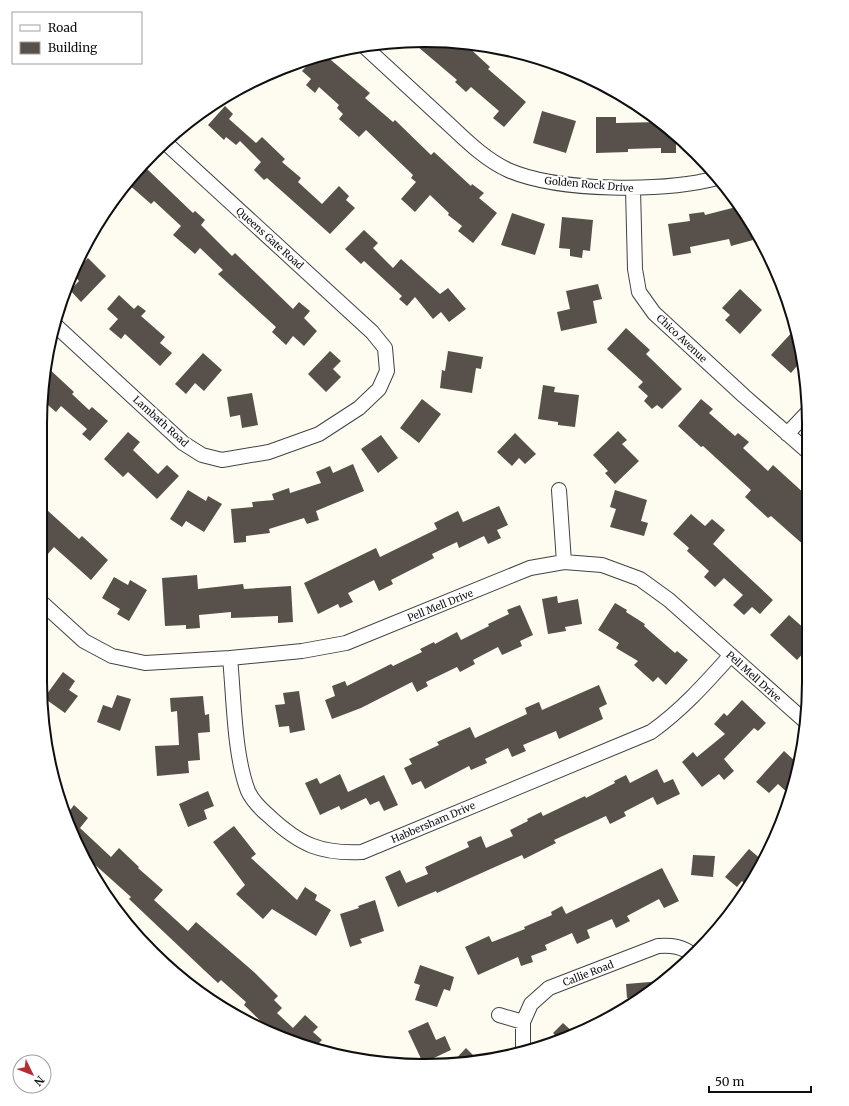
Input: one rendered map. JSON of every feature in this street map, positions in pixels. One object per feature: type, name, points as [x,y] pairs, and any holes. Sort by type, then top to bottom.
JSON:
[{"type":"street","name":"Golden Rock Drive","points":[[369,51],[478,151],[508,169],[536,179],[633,188],[711,180]]},
{"type":"street","name":"Queens Gate Road","points":[[170,147],[372,332]]},
{"type":"street","name":"Chico Avenue","points":[[633,188],[635,269],[639,292],[654,313],[802,447]]},
{"type":"street","name":"Lambath Road","points":[[59,329],[183,442],[202,455],[222,460],[269,452],[319,434],[359,408],[379,389],[386,371],[385,348],[372,332]]},
{"type":"street","points":[[787,434],[802,418]]},
{"type":"street","points":[[559,490],[564,562]]},
{"type":"street","name":"Pell Mell Drive","points":[[47,607],[84,641],[112,656],[145,663],[230,658],[302,651],[346,643],[530,568],[564,562],[602,565],[640,579],[669,600],[800,717]]},
{"type":"street","name":"Habbersham Drive","points":[[230,658],[240,764],[249,792],[262,810],[286,832],[310,846],[338,853],[362,852],[651,732],[671,718],[686,704],[731,655]]},
{"type":"street","name":"Callie Road","points":[[523,1046],[523,1022],[531,1004],[548,988],[658,946],[672,945],[688,950]]},
{"type":"street","points":[[499,1014],[523,1022]]},
{"type":"building","points":[[418,47],[471,50],[490,67],[488,69],[526,102],[504,127],[493,118],[499,111],[471,87],[466,92],[455,82],[457,80]]},
{"type":"building","points":[[330,59],[370,93],[365,98],[393,122],[395,120],[431,155],[434,152],[471,186],[472,184],[484,193],[479,198],[497,213],[473,243],[458,231],[462,226],[448,215],[449,213],[430,195],[415,212],[401,199],[416,182],[411,178],[413,175],[366,130],[359,137],[339,119],[343,114],[337,108],[339,105],[319,87],[315,93],[306,85],[311,79],[302,71],[307,66]]},
{"type":"building","points":[[225,106],[233,114],[229,119],[256,143],[262,137],[285,159],[282,162],[301,178],[298,182],[322,204],[339,186],[349,196],[346,200],[355,208],[330,234],[267,178],[264,180],[254,170],[261,162],[240,141],[236,145],[226,137],[224,140],[208,125]]},
{"type":"building","points":[[542,111],[576,121],[566,153],[533,143]]},
{"type":"building","points":[[596,117],[616,117],[616,123],[650,122],[676,144],[676,153],[661,153],[661,148],[628,149],[628,152],[596,153]]},
{"type":"building","points":[[147,169],[193,213],[195,211],[205,220],[201,225],[232,256],[235,253],[293,309],[299,302],[310,311],[304,318],[317,331],[304,346],[293,336],[286,345],[272,332],[276,327],[218,274],[223,270],[200,248],[195,254],[173,235],[181,226],[154,201],[151,204],[132,187]]},
{"type":"building","points":[[733,208],[753,240],[731,246],[729,239],[690,247],[691,253],[673,256],[668,224],[690,221],[689,214],[704,212],[705,215]]},
{"type":"building","points":[[512,213],[545,224],[535,255],[501,245]]},
{"type":"building","points":[[562,217],[593,220],[590,251],[583,250],[582,258],[570,256],[570,249],[559,248]]},
{"type":"building","points":[[364,230],[378,243],[373,248],[393,268],[401,259],[440,294],[448,288],[466,309],[449,322],[441,312],[433,319],[415,297],[407,306],[399,299],[402,296],[364,261],[361,264],[345,249]]},
{"type":"building","points":[[88,258],[106,276],[81,302],[71,292],[73,287],[79,281],[77,278],[84,262]]},
{"type":"building","points":[[598,284],[602,299],[593,301],[597,323],[561,331],[557,312],[570,309],[566,291]]},
{"type":"building","points":[[740,289],[762,310],[740,334],[725,320],[730,315],[722,308]]},
{"type":"building","points":[[119,295],[134,309],[138,305],[146,311],[141,316],[165,337],[160,343],[172,353],[160,366],[125,334],[121,339],[109,329],[118,319],[107,309]]},
{"type":"building","points":[[626,328],[650,350],[646,354],[682,389],[662,409],[657,405],[652,409],[644,401],[648,396],[638,387],[643,382],[607,349]]},
{"type":"building","points":[[791,334],[797,365],[791,373],[771,355]]},
{"type":"building","points":[[330,351],[341,361],[333,369],[341,377],[326,392],[308,374]]},
{"type":"building","points":[[448,351],[483,357],[481,369],[476,368],[472,393],[440,388],[442,370],[445,371]]},
{"type":"building","points":[[203,353],[222,370],[204,391],[195,383],[186,394],[175,384]]},
{"type":"building","points":[[51,370],[74,392],[72,394],[89,410],[92,407],[108,421],[90,441],[82,434],[87,429],[61,406],[56,412],[48,405]]},
{"type":"building","points":[[543,385],[555,387],[554,392],[579,395],[575,427],[558,425],[558,422],[538,419]]},
{"type":"building","points":[[252,393],[258,425],[242,428],[240,415],[230,417],[227,397]]},
{"type":"building","points":[[422,399],[441,414],[419,443],[400,428]]},
{"type":"building","points":[[701,399],[713,409],[709,413],[735,436],[738,433],[749,442],[743,448],[768,471],[773,465],[802,491],[802,543],[771,516],[768,518],[745,497],[751,490],[703,446],[701,447],[678,426]]},
{"type":"building","points":[[618,431],[627,440],[622,444],[639,461],[615,484],[605,473],[608,471],[593,455]]},
{"type":"building","points":[[128,432],[140,442],[133,450],[158,474],[167,465],[179,476],[157,499],[128,472],[123,477],[104,459]]},
{"type":"building","points":[[515,433],[536,454],[525,464],[519,458],[512,466],[497,452]]},
{"type":"building","points":[[381,435],[398,458],[378,473],[361,449]]},
{"type":"building","points":[[353,464],[364,491],[316,511],[319,520],[307,524],[304,518],[269,529],[270,533],[246,536],[246,542],[234,543],[231,509],[253,507],[252,502],[274,500],[272,494],[289,488],[290,493],[321,483],[316,472],[330,466],[333,473]]},
{"type":"building","points":[[188,490],[206,501],[208,496],[222,504],[204,532],[186,521],[182,527],[170,519]]},
{"type":"building","points":[[615,490],[647,500],[641,521],[648,523],[644,536],[610,527],[616,509],[610,507]]},
{"type":"building","points":[[499,506],[508,525],[497,530],[501,538],[488,544],[484,536],[459,548],[457,542],[432,554],[434,558],[391,580],[393,584],[379,591],[374,580],[348,593],[353,602],[340,608],[338,604],[318,614],[304,583],[376,548],[380,557],[437,529],[434,523],[458,511],[463,522]]},
{"type":"building","points":[[47,510],[79,539],[82,536],[108,560],[91,580],[54,547],[47,555]]},
{"type":"building","points":[[691,514],[705,526],[712,519],[725,530],[713,544],[773,600],[760,614],[752,607],[744,615],[733,605],[743,595],[724,578],[715,587],[704,577],[709,571],[687,551],[689,548],[673,534]]},
{"type":"building","points":[[197,575],[198,589],[243,584],[244,589],[291,586],[293,622],[278,623],[278,616],[231,618],[231,612],[199,615],[200,628],[186,629],[186,625],[165,626],[162,578]]},
{"type":"building","points":[[114,577],[128,585],[130,580],[147,590],[129,621],[117,614],[120,609],[102,598]]},
{"type":"building","points":[[557,596],[558,603],[578,599],[582,624],[565,627],[566,631],[548,634],[542,599]]},
{"type":"building","points":[[615,603],[645,624],[644,626],[675,653],[677,651],[688,660],[666,685],[658,677],[653,682],[634,665],[638,661],[616,648],[619,643],[598,630]]},
{"type":"building","points":[[520,605],[533,635],[520,641],[522,646],[502,655],[498,647],[473,660],[475,664],[460,672],[457,667],[426,682],[428,686],[417,692],[412,682],[361,708],[332,719],[325,700],[335,696],[332,686],[345,681],[347,686],[391,664],[393,666],[422,652],[420,649],[434,642],[435,644],[457,632],[461,640],[489,626],[488,624],[509,614],[507,610]]},
{"type":"building","points":[[789,615],[802,626],[802,654],[797,660],[770,635]]},
{"type":"building","points":[[63,672],[75,681],[69,690],[78,696],[65,713],[48,701],[47,693]]},
{"type":"building","points":[[599,685],[607,704],[599,708],[603,719],[559,739],[556,731],[523,745],[526,751],[512,757],[508,748],[485,759],[487,763],[471,770],[469,766],[425,789],[421,781],[412,785],[404,768],[412,764],[409,759],[439,745],[437,742],[470,727],[475,738],[527,714],[525,708],[539,702],[542,710]]},
{"type":"building","points":[[299,691],[305,730],[290,733],[289,726],[279,727],[275,705],[285,704],[283,693]]},
{"type":"building","points":[[117,695],[131,699],[120,731],[97,722],[103,705],[112,708]]},
{"type":"building","points":[[203,696],[205,715],[209,714],[210,732],[198,733],[200,760],[188,761],[189,773],[157,776],[155,746],[179,745],[177,711],[171,712],[170,698]]},
{"type":"building","points":[[742,700],[766,723],[758,731],[754,728],[724,759],[734,771],[724,780],[719,774],[702,787],[682,762],[693,752],[697,757],[725,734],[714,724],[724,713],[727,716]]},
{"type":"building","points":[[784,751],[794,760],[786,791],[778,784],[769,793],[756,782]]},
{"type":"building","points":[[657,769],[664,783],[673,779],[680,794],[657,805],[653,797],[624,812],[626,816],[610,824],[606,816],[554,840],[556,843],[524,859],[522,855],[437,893],[436,891],[398,907],[385,877],[400,870],[406,883],[428,874],[425,867],[469,847],[467,842],[481,836],[486,848],[513,836],[510,830],[528,821],[527,819],[541,812],[543,816],[585,796],[586,798],[615,783],[614,781],[626,775],[630,783]]},
{"type":"building","points":[[340,774],[348,792],[384,775],[398,805],[384,811],[379,801],[370,805],[366,798],[341,810],[339,806],[320,815],[305,783],[317,778],[320,784]]},
{"type":"building","points":[[208,791],[214,806],[204,810],[207,819],[188,827],[179,804]]},
{"type":"building","points":[[74,805],[88,818],[80,828],[111,857],[119,848],[139,867],[138,868],[163,890],[154,900],[188,931],[196,922],[254,972],[278,996],[274,1000],[282,1008],[277,1013],[293,1028],[305,1015],[318,1027],[313,1032],[322,1040],[318,1044],[303,1039],[261,1021],[244,1005],[246,1002],[221,980],[218,983],[129,899],[131,897],[95,865],[86,848],[70,810]]},
{"type":"building","points":[[234,826],[256,854],[251,858],[297,900],[305,887],[317,895],[315,900],[331,910],[316,936],[272,909],[263,919],[236,894],[245,885],[213,842]]},
{"type":"building","points":[[749,849],[758,857],[743,882],[742,881],[737,887],[725,877]]},
{"type":"building","points":[[693,855],[715,856],[713,877],[691,875]]},
{"type":"building","points":[[662,868],[679,901],[664,908],[659,899],[627,916],[630,921],[616,928],[612,919],[587,930],[590,938],[577,944],[572,933],[545,945],[547,950],[531,956],[533,962],[521,966],[518,957],[478,975],[465,947],[489,936],[492,942],[525,929],[524,927],[552,915],[551,912],[562,906],[566,914]]},
{"type":"building","points":[[375,900],[384,931],[360,939],[362,943],[350,947],[340,914],[359,908],[358,906]]},
{"type":"building","points":[[420,965],[454,977],[450,991],[444,989],[437,1007],[415,1000],[420,985],[414,983]]},
{"type":"building","points":[[653,982],[627,998],[626,984]]},
{"type":"building","points":[[428,1022],[436,1040],[445,1036],[451,1050],[432,1059],[421,1059],[408,1031]]},
{"type":"building","points":[[563,1023],[570,1029],[555,1035],[553,1033]]},
{"type":"building","points":[[466,1048],[474,1056],[457,1057]]}]
